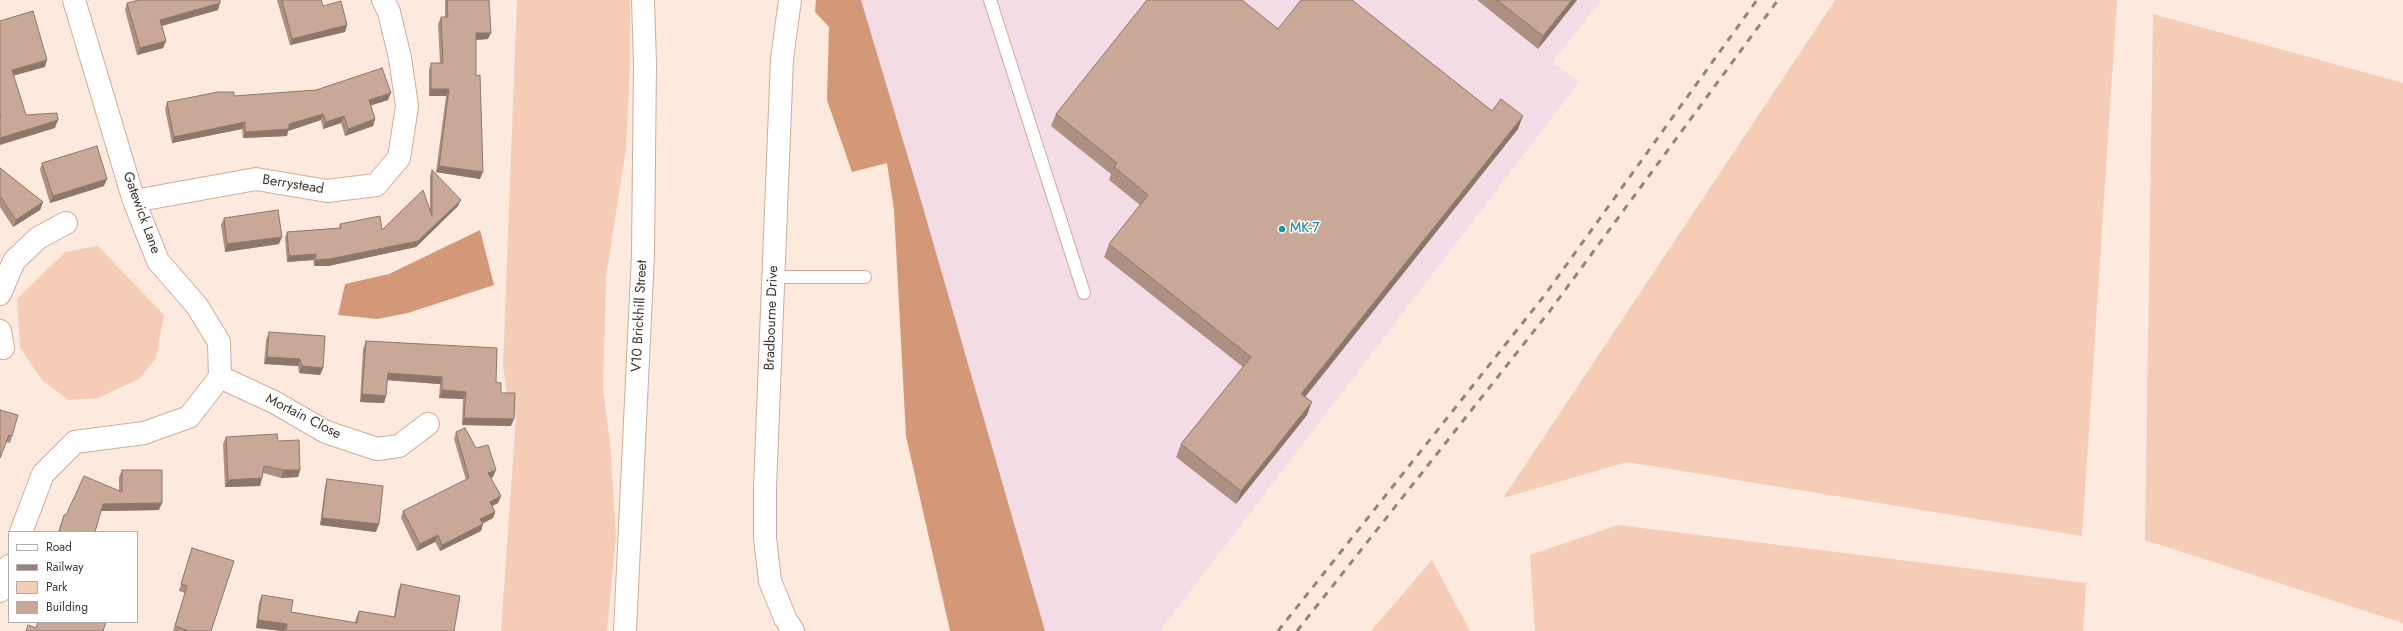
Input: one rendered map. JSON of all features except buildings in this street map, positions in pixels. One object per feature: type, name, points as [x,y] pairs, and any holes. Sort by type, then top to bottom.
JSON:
[{"type":"street","name":"Gatewick Lane","points":[[74,0],[134,201],[158,261],[197,306],[219,342],[220,377]]},
{"type":"street","name":"Berrystead","points":[[134,201],[256,179],[327,191],[376,185],[399,158],[406,106],[400,58],[389,12],[383,0]]},
{"type":"street","name":"V10 Brickhill Street","points":[[625,631],[643,254],[645,64],[643,0]]},
{"type":"street","name":"Bradbourne Drive","points":[[790,0],[782,59],[765,487],[765,538],[770,582],[785,618],[793,631]]},
{"type":"street","points":[[0,294],[7,256],[66,223]]},
{"type":"street","name":"Mortain Close","points":[[220,377],[274,402],[326,432],[377,449],[399,446],[428,424]]},
{"type":"street","points":[[21,531],[43,474],[75,442],[144,433],[189,417],[220,377]]},
{"type":"street","points":[[0,591],[8,569]]},
{"type":"lane","points":[[990,0],[1084,293]]},
{"type":"lane","points":[[773,277],[865,277]]},
{"type":"shaded area","points":[[816,0],[861,0],[922,204],[1045,631],[950,631],[906,436],[894,210],[887,163],[852,172],[827,100],[829,27],[815,12]]},
{"type":"shaded area","points":[[860,0],[1602,0],[1552,62],[1579,82],[1160,631],[1045,631]]},
{"type":"shaded area","points":[[480,230],[494,285],[408,313],[377,319],[338,315],[345,284],[389,274]]},
{"type":"green space","points":[[517,0],[630,0],[630,62],[626,148],[606,277],[603,389],[610,443],[616,535],[607,631],[501,631],[516,417],[507,394],[503,365]]},
{"type":"green space","points":[[1835,0],[2117,0],[2082,536],[1627,462],[1503,498]]},
{"type":"green space","points":[[2153,14],[2403,83],[2403,623],[2145,540]]},
{"type":"green space","points":[[98,246],[164,315],[156,358],[139,379],[98,398],[69,400],[43,381],[20,348],[17,299],[65,252]]},
{"type":"green space","points":[[1618,525],[2086,583],[2083,631],[1535,631],[1530,555]]},
{"type":"green space","points":[[1432,560],[1470,631],[1371,631]]},
{"type":"railway","points":[[1278,631],[1544,296],[1757,0]]},
{"type":"railway","points":[[1297,631],[1549,312],[1778,0]]},
{"type":"place","name":"MK-7","points":[[1282,229]]}]
